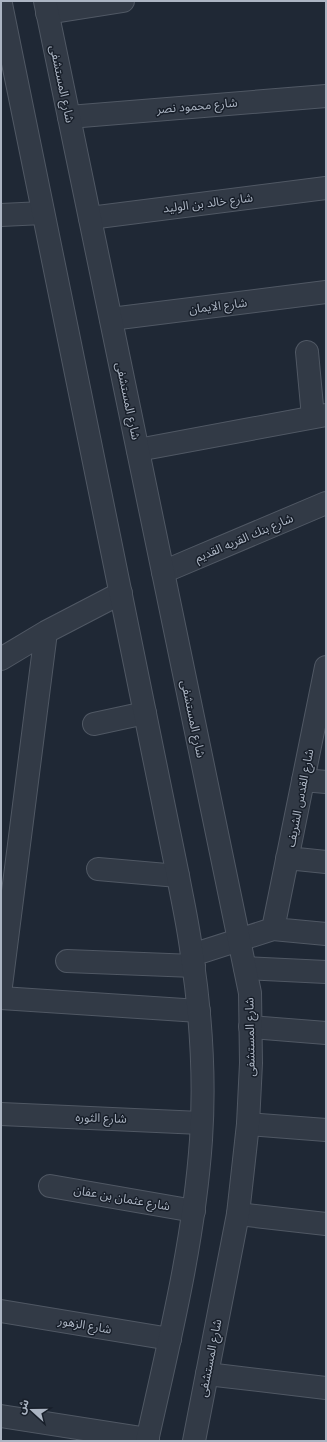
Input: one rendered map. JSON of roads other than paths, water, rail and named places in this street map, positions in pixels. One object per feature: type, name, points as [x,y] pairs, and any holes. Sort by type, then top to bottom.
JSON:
[{"type":"street","points":[[46,7],[123,1]]},
{"type":"street","points":[[1,4],[178,876],[193,960],[199,1012],[202,1062],[202,1122],[194,1211],[180,1293],[148,1440],[1,1416]]},
{"type":"street","name":"شارع المستشفى","points":[[46,7],[250,993],[251,1064],[248,1124],[238,1214],[194,1441]]},
{"type":"street","name":"شارع محمود نصر","points":[[69,117],[326,96]]},
{"type":"street","name":"شارع خالد بن الوليد","points":[[90,218],[326,188]]},
{"type":"street","points":[[1,215],[43,213]]},
{"type":"street","name":"شارع الايمان","points":[[111,319],[326,292]]},
{"type":"street","points":[[138,450],[319,416],[307,352]]},
{"type":"street","name":"شارع بنك القريه القديم","points":[[163,572],[326,503]]},
{"type":"street","points":[[1,659],[46,632],[120,593]]},
{"type":"street","points":[[1,986],[46,632]]},
{"type":"street","name":"شارع القدس الشريف","points":[[273,929],[326,667]]},
{"type":"street","points":[[94,724],[145,713]]},
{"type":"street","points":[[303,780],[326,782]]},
{"type":"street","points":[[288,858],[326,862]]},
{"type":"street","points":[[98,869],[178,876]]},
{"type":"street","points":[[67,961],[193,960],[239,940],[273,929],[326,934]]},
{"type":"street","points":[[245,968],[326,972]]},
{"type":"street","points":[[1,998],[199,1012]]},
{"type":"street","points":[[250,1027],[326,1033]]},
{"type":"street","name":"شارع الثوره","points":[[1,1114],[202,1122]]},
{"type":"street","points":[[248,1124],[326,1130]]},
{"type":"street","name":"شارع عثمان بن عفان","points":[[50,1186],[194,1211]]},
{"type":"street","points":[[238,1214],[326,1224]]},
{"type":"street","name":"شارع الزهور","points":[[1,1311],[170,1339]]},
{"type":"street","points":[[207,1374],[326,1388]]}]
